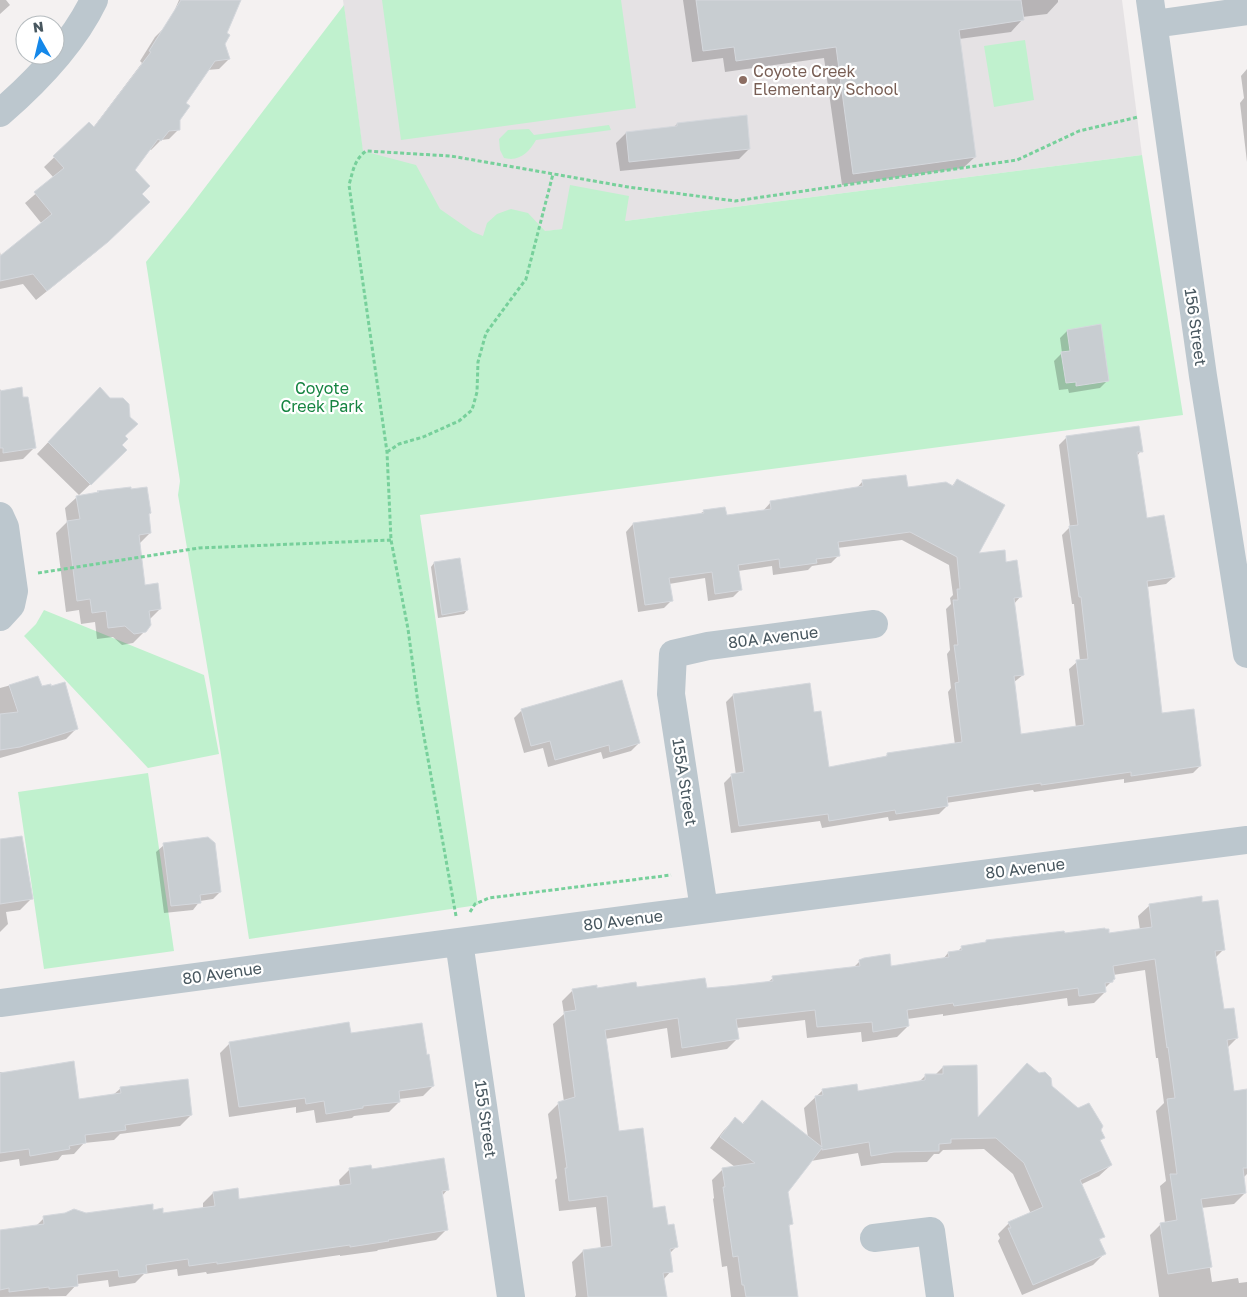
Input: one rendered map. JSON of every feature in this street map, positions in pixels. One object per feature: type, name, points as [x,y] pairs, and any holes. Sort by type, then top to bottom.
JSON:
[{"type":"street","points":[[6,108],[26,91],[61,52],[94,0]]},
{"type":"street","points":[[1152,12],[1247,11]]},
{"type":"street","name":"156 Street","points":[[1152,12],[1203,376],[1247,654]]},
{"type":"street","points":[[0,516],[6,527],[14,592],[10,605],[0,617]]},
{"type":"street","name":"80A Avenue","points":[[673,654],[708,646],[874,624]]},
{"type":"street","name":"155A Street","points":[[673,654],[671,694],[704,909]]},
{"type":"street","name":"80 Avenue","points":[[0,1002],[704,909],[1247,840]]},
{"type":"street","name":"155 Street","points":[[459,942],[508,1297]]},
{"type":"street","points":[[874,1238],[931,1231],[940,1297]]},
{"type":"path","points":[[459,942],[452,892],[418,703],[405,610],[391,540],[387,452],[349,185],[354,164],[359,156],[366,151],[382,151],[451,156],[628,187],[735,201],[1017,160],[1079,131],[1141,116]]},
{"type":"path","points":[[387,452],[399,444],[422,437],[459,421],[472,410],[477,392],[478,362],[486,333],[526,279],[553,174]]},
{"type":"path","points":[[36,573],[199,548],[391,540]]},
{"type":"path","points":[[468,916],[475,904],[489,898],[672,875]]},
{"type":"shaded area","name":"Coyote Creek Elementary School","points":[[343,0],[1122,0],[1142,155],[376,253]]},
{"type":"green space","points":[[382,0],[621,0],[636,108],[401,140]]},
{"type":"green space","name":"Coyote Creek Park","points":[[344,5],[363,151],[416,165],[440,209],[473,232],[483,236],[487,223],[497,214],[511,209],[528,213],[545,231],[562,229],[570,185],[629,196],[625,221],[1142,155],[1183,415],[420,515],[478,905],[249,939],[211,689],[178,495],[180,481],[146,262]]},
{"type":"green space","points":[[1025,40],[1034,100],[994,107],[984,46]]},
{"type":"green space","points":[[609,125],[611,130],[536,140],[527,152],[515,159],[504,158],[500,150],[499,139],[508,130],[529,129],[534,135]]},
{"type":"green space","points":[[44,610],[204,675],[219,754],[148,768],[24,636],[36,624]]},
{"type":"green space","points":[[148,773],[174,951],[44,969],[18,792]]},
{"type":"building","points":[[181,0],[241,0],[227,33],[230,35],[225,44],[230,59],[215,61],[186,103],[190,106],[180,120],[180,130],[169,131],[161,141],[158,139],[135,170],[150,186],[142,194],[150,202],[108,242],[47,291],[33,274],[0,281],[0,256],[52,214],[34,192],[64,168],[53,156],[89,122],[94,127],[151,52],[149,51]]},
{"type":"building","points":[[696,0],[1021,0],[1024,20],[959,30],[976,157],[853,174],[836,47],[736,61],[734,47],[703,51]]},
{"type":"building","points":[[747,115],[750,149],[629,162],[626,132],[677,126],[677,123]]},
{"type":"building","points":[[1101,324],[1109,381],[1076,386],[1076,382],[1066,383],[1061,352],[1070,351],[1067,330]]},
{"type":"building","points":[[22,387],[23,397],[28,397],[36,448],[3,453],[3,448],[0,448],[0,391]]},
{"type":"building","points":[[100,387],[110,398],[123,398],[129,404],[130,417],[138,424],[125,436],[128,439],[122,445],[127,450],[91,485],[48,442]]},
{"type":"building","points":[[1139,426],[1143,452],[1137,452],[1147,518],[1164,515],[1175,577],[1147,581],[1162,713],[1194,709],[1201,766],[1131,776],[1131,772],[947,797],[948,806],[896,814],[895,810],[829,821],[828,814],[739,826],[731,774],[744,772],[733,694],[810,683],[814,712],[821,711],[829,767],[887,756],[887,753],[962,742],[955,683],[959,682],[954,645],[958,645],[953,600],[958,600],[957,589],[960,589],[957,557],[910,532],[838,542],[840,556],[816,559],[817,563],[780,568],[779,559],[738,565],[742,590],[715,594],[712,572],[669,578],[673,601],[645,605],[633,523],[704,513],[703,510],[725,507],[727,515],[771,509],[770,501],[863,486],[862,480],[906,475],[908,487],[946,482],[953,486],[957,479],[1005,505],[979,553],[1005,550],[1006,562],[1017,560],[1022,597],[1014,598],[1024,675],[1014,676],[1021,734],[1084,725],[1076,660],[1088,659],[1081,597],[1079,597],[1069,526],[1078,525],[1066,436]]},
{"type":"building","points":[[131,487],[131,489],[147,487],[151,513],[149,514],[151,533],[139,535],[145,585],[158,583],[161,609],[149,611],[151,625],[146,632],[134,634],[125,626],[108,628],[106,611],[92,613],[90,599],[77,601],[67,521],[80,519],[76,496],[99,492],[97,491]]},
{"type":"building","points":[[460,558],[468,610],[442,615],[434,562]]},
{"type":"building","points":[[38,676],[42,686],[51,684],[51,686],[65,682],[78,729],[20,747],[0,750],[0,714],[18,712],[9,685]]},
{"type":"building","points":[[622,680],[640,743],[610,752],[609,745],[555,760],[550,741],[531,746],[521,709]]},
{"type":"building","points":[[22,836],[33,899],[0,904],[0,839]]},
{"type":"building","points":[[208,837],[215,843],[221,892],[200,895],[201,903],[171,906],[163,843]]},
{"type":"building","points":[[1202,896],[1202,902],[1218,900],[1225,950],[1215,951],[1224,1009],[1234,1008],[1238,1038],[1227,1040],[1234,1091],[1247,1089],[1247,1168],[1243,1168],[1246,1193],[1201,1199],[1212,1267],[1168,1274],[1160,1223],[1177,1220],[1170,1174],[1177,1174],[1167,1099],[1175,1098],[1155,959],[1113,966],[1115,979],[1113,982],[1105,983],[1106,992],[1079,996],[1078,988],[954,1006],[953,1003],[907,1010],[909,1026],[873,1032],[872,1022],[817,1027],[815,1010],[736,1019],[739,1039],[682,1048],[678,1018],[605,1030],[619,1131],[643,1128],[653,1208],[665,1206],[668,1225],[674,1224],[678,1247],[670,1249],[673,1272],[663,1273],[667,1297],[588,1297],[583,1250],[612,1246],[607,1196],[569,1201],[565,1168],[567,1168],[558,1102],[575,1097],[564,1012],[576,1010],[572,989],[597,985],[597,988],[636,982],[637,987],[705,978],[707,988],[729,986],[773,981],[772,976],[860,966],[859,960],[864,958],[890,954],[891,966],[949,957],[948,952],[962,950],[961,946],[986,942],[986,940],[1064,931],[1065,933],[1105,928],[1109,929],[1109,933],[1152,927],[1149,904]]},
{"type":"building","points":[[349,1022],[351,1033],[422,1023],[434,1086],[399,1091],[400,1102],[363,1106],[363,1108],[326,1114],[324,1101],[306,1104],[305,1098],[239,1107],[229,1042]]},
{"type":"building","points":[[74,1061],[79,1099],[121,1093],[120,1087],[188,1079],[192,1115],[125,1125],[126,1130],[85,1135],[86,1143],[69,1146],[70,1149],[30,1156],[29,1149],[0,1153],[0,1073]]},
{"type":"building","points":[[1027,1063],[1039,1073],[1045,1072],[1051,1078],[1052,1086],[1078,1108],[1089,1103],[1103,1126],[1101,1130],[1105,1138],[1100,1140],[1112,1165],[1080,1180],[1105,1237],[1099,1239],[1106,1254],[1033,1285],[1008,1228],[1011,1228],[1008,1222],[1043,1207],[1024,1163],[996,1138],[951,1139],[951,1143],[939,1144],[939,1151],[894,1152],[871,1156],[869,1142],[822,1150],[822,1148],[788,1192],[793,1224],[789,1225],[798,1297],[746,1297],[744,1285],[742,1285],[738,1256],[733,1257],[722,1168],[755,1163],[720,1137],[735,1117],[743,1124],[762,1100],[822,1147],[815,1096],[823,1095],[822,1089],[857,1084],[858,1091],[925,1080],[925,1074],[943,1074],[943,1066],[977,1065],[978,1117]]},
{"type":"building","points":[[444,1158],[449,1190],[442,1191],[448,1230],[350,1247],[350,1245],[217,1264],[217,1262],[189,1266],[188,1259],[146,1265],[147,1273],[119,1277],[118,1270],[77,1275],[78,1286],[49,1289],[49,1287],[9,1292],[9,1288],[0,1290],[0,1230],[44,1224],[43,1216],[65,1213],[74,1209],[86,1213],[153,1204],[153,1210],[163,1208],[163,1213],[215,1206],[213,1192],[238,1188],[239,1199],[351,1184],[349,1168],[371,1165],[372,1169]]},
{"type":"place","name":"Coyote Creek Elementary School","points":[[743,80]]}]
